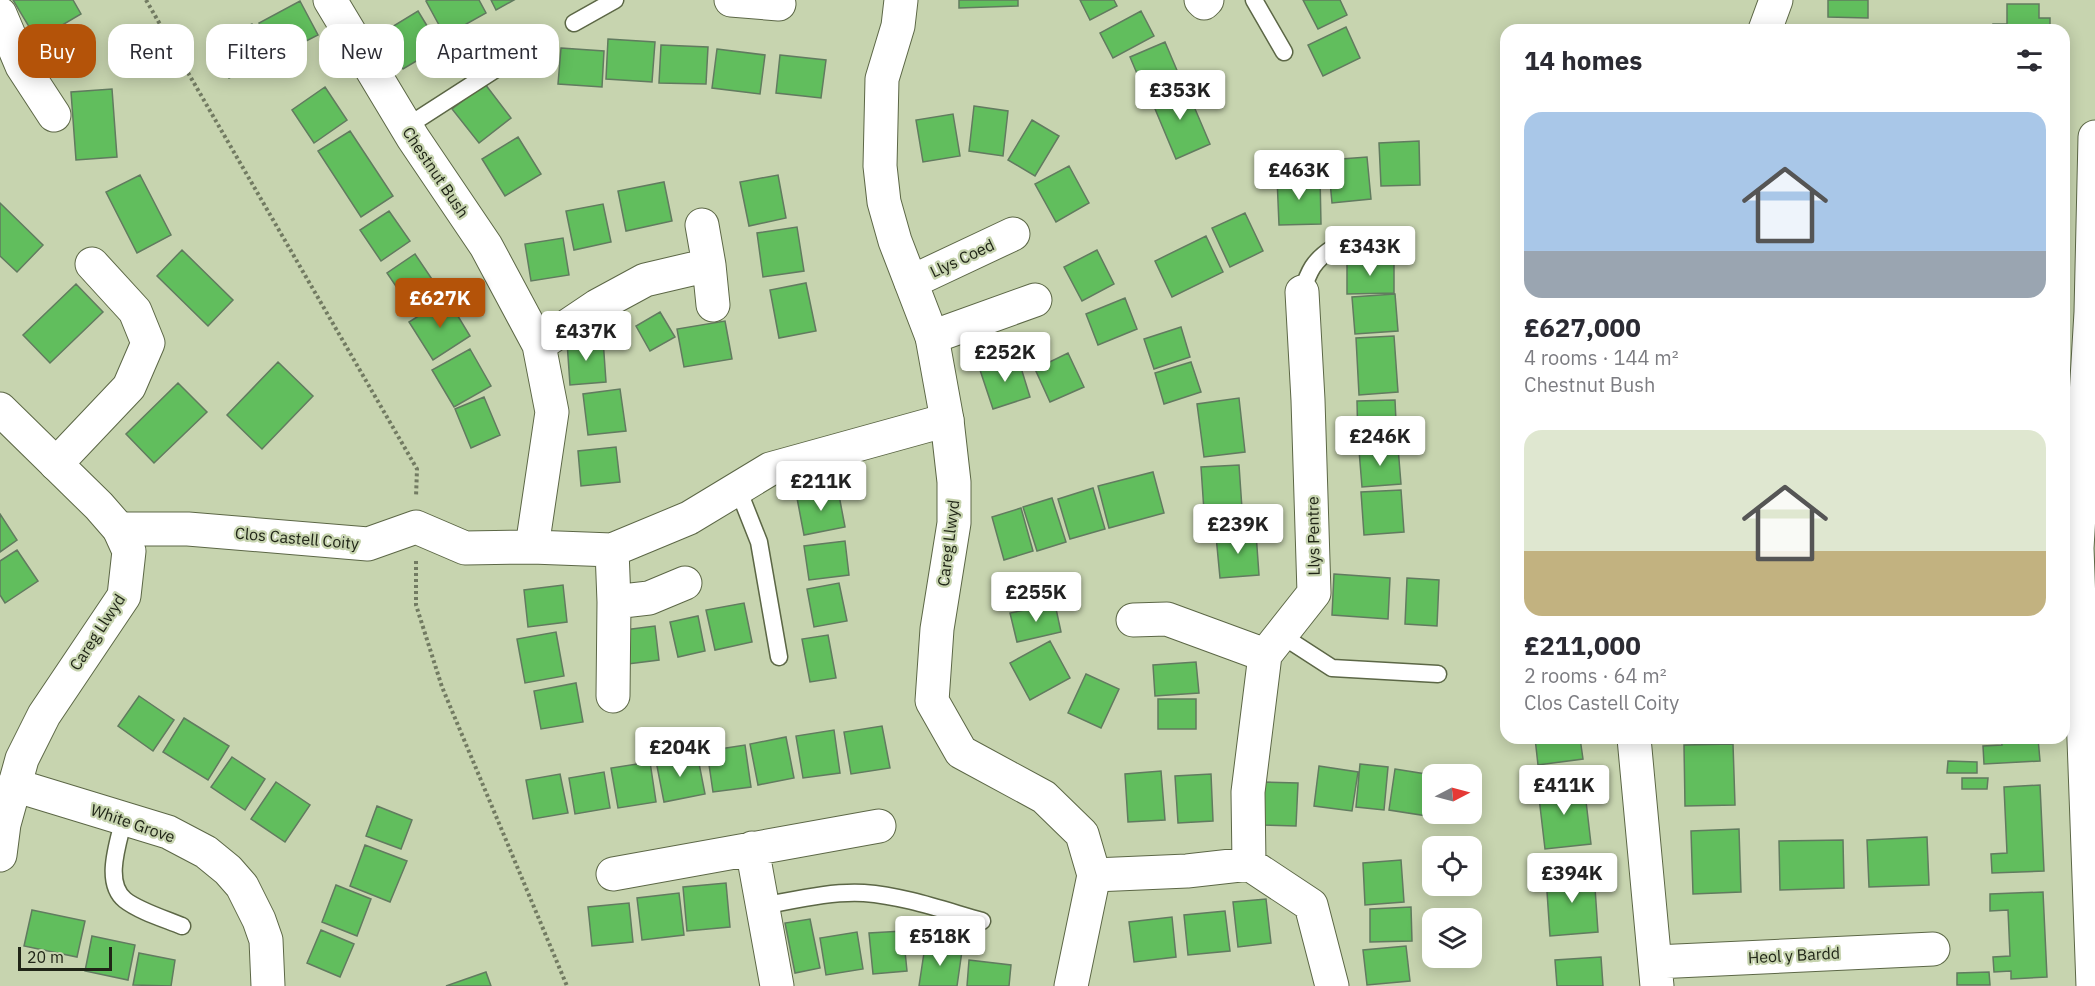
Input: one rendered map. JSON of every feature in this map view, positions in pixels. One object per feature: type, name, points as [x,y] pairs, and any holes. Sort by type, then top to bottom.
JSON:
[{"type":"street","name":"Chestnut Bush","points":[[330,0],[406,127],[486,246],[539,345],[552,412],[532,547]]},
{"type":"street","points":[[724,0],[779,4]]},
{"type":"street","name":"Careg Llwyd","points":[[901,0],[898,26],[882,79],[880,166],[884,202],[895,241],[932,337],[947,420],[954,482],[954,523],[937,629],[932,700],[961,752],[1044,797],[1082,834],[1094,875],[1071,986]]},
{"type":"street","points":[[1201,0],[1203,3],[1207,0]]},
{"type":"street","points":[[1767,24],[1776,0]]},
{"type":"street","points":[[0,14],[22,66],[54,116]]},
{"type":"street","points":[[2094,986],[2077,548],[2093,312],[2095,137]]},
{"type":"street","points":[[702,225],[714,305]]},
{"type":"street","name":"Llys Coed","points":[[911,282],[1013,234]]},
{"type":"street","points":[[56,464],[129,387],[148,343],[135,312],[92,264]]},
{"type":"street","points":[[539,345],[597,306],[645,280],[709,265]]},
{"type":"street","name":"Llys Pentre","points":[[1273,645],[1314,593],[1311,470],[1302,292]]},
{"type":"street","points":[[932,337],[1035,300]]},
{"type":"street","name":"Careg Llwyd","points":[[0,409],[99,506],[119,529],[129,551],[124,596],[44,715],[22,759],[4,824],[0,855]]},
{"type":"street","points":[[416,527],[465,548],[532,547],[612,550],[689,518],[770,470],[947,420]]},
{"type":"street","name":"Clos Castell Coity","points":[[119,529],[188,529],[368,544],[416,527]]},
{"type":"street","points":[[612,550],[613,696]]},
{"type":"street","points":[[614,602],[649,598],[685,583]]},
{"type":"street","points":[[1133,620],[1167,619],[1273,645],[1248,792],[1249,864]]},
{"type":"street","name":"Heol y Bardd","points":[[1635,744],[1656,974],[1933,949]]},
{"type":"street","name":"White Grove","points":[[14,785],[168,832],[206,852],[228,870],[242,886],[259,920],[266,940],[268,986]]},
{"type":"street","points":[[613,874],[879,826]]},
{"type":"street","points":[[752,848],[777,986]]},
{"type":"street","points":[[1094,875],[1187,871],[1249,864],[1311,904],[1332,986]]},
{"type":"lane","points":[[574,22],[615,0]]},
{"type":"lane","points":[[1254,0],[1284,51]]},
{"type":"lane","points":[[406,127],[482,78]]},
{"type":"lane","points":[[1302,292],[1309,269],[1333,248],[1404,241]]},
{"type":"lane","points":[[738,489],[759,542],[779,657]]},
{"type":"lane","points":[[1273,645],[1332,668],[1438,674]]},
{"type":"lane","points":[[124,818],[114,874],[118,892],[134,905],[182,926]]},
{"type":"lane","points":[[762,906],[812,897],[863,893],[914,901],[982,921]]},
{"type":"path","points":[[146,0],[417,469],[416,605],[442,687],[567,986]]},
{"type":"building","points":[[13,0],[73,0],[81,14],[64,24],[27,24]]},
{"type":"building","points":[[479,0],[486,13],[466,24],[438,24],[426,1]]},
{"type":"building","points":[[491,0],[514,0],[496,10]]},
{"type":"building","points":[[959,0],[1018,0],[1018,6],[959,8]]},
{"type":"building","points":[[1080,0],[1114,0],[1117,6],[1090,20]]},
{"type":"building","points":[[1303,0],[1340,0],[1347,15],[1318,29]]},
{"type":"building","points":[[1828,0],[1868,0],[1868,18],[1828,17]]},
{"type":"building","points":[[300,1],[318,35],[307,41],[307,24],[259,23]]},
{"type":"building","points":[[2007,4],[2039,4],[2039,18],[2050,18],[2050,24],[2007,24]]},
{"type":"building","points":[[418,11],[426,24],[416,24],[416,61],[404,68],[404,24],[397,24]]},
{"type":"building","points":[[1141,11],[1154,36],[1113,58],[1100,33]]},
{"type":"building","points":[[1346,27],[1360,58],[1323,76],[1308,45]]},
{"type":"building","points":[[608,39],[655,42],[652,82],[606,79]]},
{"type":"building","points":[[1165,42],[1179,75],[1144,90],[1130,57]]},
{"type":"building","points":[[661,45],[708,47],[706,84],[659,83]]},
{"type":"building","points":[[561,48],[604,51],[602,87],[558,84]]},
{"type":"building","points":[[717,49],[765,55],[760,94],[712,88]]},
{"type":"building","points":[[780,55],[826,60],[821,98],[776,93]]},
{"type":"building","points":[[1184,83],[1210,144],[1176,159],[1150,97]]},
{"type":"building","points":[[485,84],[511,118],[479,143],[452,109]]},
{"type":"building","points":[[325,87],[347,120],[314,143],[292,110]]},
{"type":"building","points":[[112,89],[117,157],[76,160],[71,92]]},
{"type":"building","points":[[974,106],[1008,111],[1003,156],[969,151]]},
{"type":"building","points":[[953,114],[960,156],[923,162],[916,120]]},
{"type":"building","points":[[1032,120],[1059,136],[1035,176],[1008,160]]},
{"type":"building","points":[[350,131],[393,196],[361,217],[318,151]]},
{"type":"building","points":[[518,137],[541,174],[505,196],[482,159]]},
{"type":"building","points":[[1419,141],[1420,185],[1381,186],[1379,143]]},
{"type":"building","points":[[1367,157],[1371,199],[1332,203],[1328,160]]},
{"type":"building","points":[[1069,166],[1089,203],[1056,222],[1035,184]]},
{"type":"building","points":[[140,175],[171,235],[137,253],[106,192]]},
{"type":"building","points":[[778,175],[786,218],[749,226],[740,182]]},
{"type":"building","points":[[1320,176],[1321,224],[1279,225],[1277,178]]},
{"type":"building","points":[[664,182],[672,221],[626,231],[618,191]]},
{"type":"building","points":[[0,203],[43,245],[17,272],[0,256]]},
{"type":"building","points":[[603,204],[611,242],[574,250],[566,211]]},
{"type":"building","points":[[389,211],[410,241],[381,261],[360,230]]},
{"type":"building","points":[[1245,213],[1263,251],[1230,267],[1212,228]]},
{"type":"building","points":[[797,227],[804,271],[763,277],[757,233]]},
{"type":"building","points":[[1206,236],[1223,272],[1172,297],[1155,261]]},
{"type":"building","points":[[563,238],[569,275],[531,281],[525,244]]},
{"type":"building","points":[[182,250],[233,300],[208,326],[157,276]]},
{"type":"building","points":[[1097,250],[1114,284],[1082,301],[1064,267]]},
{"type":"building","points":[[415,254],[440,291],[412,310],[387,273]]},
{"type":"building","points":[[1347,261],[1394,261],[1394,293],[1347,294]]},
{"type":"building","points":[[806,283],[816,331],[779,338],[770,290]]},
{"type":"building","points":[[76,284],[103,312],[50,363],[23,335]]},
{"type":"building","points":[[1395,294],[1398,331],[1355,334],[1352,297]]},
{"type":"building","points":[[447,298],[470,336],[433,360],[409,322]]},
{"type":"building","points":[[1125,298],[1137,329],[1098,345],[1086,314]]},
{"type":"building","points":[[660,312],[675,337],[650,351],[636,326]]},
{"type":"building","points":[[725,321],[732,359],[684,367],[677,329]]},
{"type":"building","points":[[1181,327],[1190,357],[1154,369],[1144,339]]},
{"type":"building","points":[[1394,336],[1398,392],[1359,395],[1356,338]]},
{"type":"building","points":[[603,339],[606,382],[570,385],[567,342]]},
{"type":"building","points":[[470,349],[491,386],[454,407],[432,370]]},
{"type":"building","points":[[1068,353],[1084,387],[1050,402],[1035,369]]},
{"type":"building","points":[[1018,358],[1030,397],[993,409],[980,370]]},
{"type":"building","points":[[278,362],[313,396],[262,449],[227,415]]},
{"type":"building","points":[[1191,362],[1201,392],[1164,404],[1155,373]]},
{"type":"building","points":[[178,383],[207,412],[154,463],[126,434]]},
{"type":"building","points":[[620,389],[626,431],[588,435],[583,394]]},
{"type":"building","points":[[484,397],[500,435],[471,448],[455,409]]},
{"type":"building","points":[[1239,398],[1245,452],[1204,457],[1197,404]]},
{"type":"building","points":[[1395,400],[1397,443],[1358,445],[1357,401]]},
{"type":"building","points":[[616,447],[620,482],[581,486],[578,451]]},
{"type":"building","points":[[1398,447],[1401,484],[1362,487],[1359,450]]},
{"type":"building","points":[[1239,465],[1243,523],[1205,526],[1201,467]]},
{"type":"building","points":[[1153,472],[1164,513],[1109,528],[1098,486]]},
{"type":"building","points":[[1093,488],[1105,529],[1070,539],[1058,499]]},
{"type":"building","points":[[838,490],[845,527],[804,535],[797,498]]},
{"type":"building","points":[[1401,490],[1404,532],[1364,535],[1361,492]]},
{"type":"building","points":[[1052,498],[1066,542],[1037,551],[1023,507]]},
{"type":"building","points":[[1021,508],[1033,551],[1004,560],[992,517]]},
{"type":"building","points":[[0,514],[17,540],[0,552]]},
{"type":"building","points":[[1256,533],[1259,575],[1220,578],[1216,536]]},
{"type":"building","points":[[845,541],[849,575],[809,580],[804,546]]},
{"type":"building","points":[[17,550],[38,581],[5,603],[0,595],[0,561]]},
{"type":"building","points":[[1334,574],[1390,578],[1388,619],[1332,615]]},
{"type":"building","points":[[1407,578],[1439,580],[1437,626],[1405,624]]},
{"type":"building","points":[[839,583],[847,621],[814,627],[807,589]]},
{"type":"building","points":[[563,585],[567,622],[528,627],[524,590]]},
{"type":"building","points":[[744,603],[752,642],[715,650],[706,610]]},
{"type":"building","points":[[1055,604],[1061,632],[1017,642],[1010,613]]},
{"type":"building","points":[[698,616],[705,651],[678,657],[670,622]]},
{"type":"building","points":[[655,626],[659,660],[620,665],[616,631]]},
{"type":"building","points":[[556,632],[564,676],[525,683],[517,639]]},
{"type":"building","points":[[828,635],[836,678],[810,682],[802,639]]},
{"type":"building","points":[[1050,641],[1070,678],[1030,700],[1010,663]]},
{"type":"building","points":[[1196,662],[1199,693],[1155,696],[1153,665]]},
{"type":"building","points":[[1086,674],[1119,689],[1101,728],[1068,713]]},
{"type":"building","points":[[576,683],[583,722],[541,729],[534,691]]},
{"type":"building","points":[[139,696],[174,720],[153,751],[118,726]]},
{"type":"building","points":[[1158,699],[1196,699],[1196,729],[1158,729]]},
{"type":"building","points":[[184,718],[229,746],[208,780],[163,752]]},
{"type":"building","points":[[882,726],[890,768],[851,774],[844,732]]},
{"type":"building","points":[[834,730],[840,773],[803,778],[796,736]]},
{"type":"building","points":[[786,737],[794,778],[758,785],[750,744]]},
{"type":"building","points":[[1536,744],[1581,744],[1583,759],[1538,765]]},
{"type":"building","points":[[1733,744],[1735,805],[1685,806],[1684,745]]},
{"type":"building","points":[[2039,744],[2040,761],[1984,764],[1983,746]]},
{"type":"building","points":[[745,745],[751,787],[713,792],[707,751]]},
{"type":"building","points":[[697,753],[705,794],[664,802],[656,761]]},
{"type":"building","points":[[232,757],[265,779],[245,810],[211,787]]},
{"type":"building","points":[[1948,761],[1977,762],[1977,773],[1947,773]]},
{"type":"building","points":[[650,762],[656,802],[618,808],[611,768]]},
{"type":"building","points":[[1360,764],[1388,767],[1384,810],[1356,807]]},
{"type":"building","points":[[1319,766],[1358,772],[1352,811],[1314,806]]},
{"type":"building","points":[[1395,769],[1422,773],[1422,815],[1389,810]]},
{"type":"building","points":[[1161,771],[1165,820],[1128,822],[1125,774]]},
{"type":"building","points":[[604,772],[610,808],[575,814],[569,778]]},
{"type":"building","points":[[560,774],[568,813],[533,819],[526,780]]},
{"type":"building","points":[[1211,774],[1213,821],[1178,823],[1175,776]]},
{"type":"building","points":[[1962,778],[1988,778],[1987,789],[1962,789]]},
{"type":"building","points":[[276,782],[310,805],[285,842],[251,819]]},
{"type":"building","points":[[1263,782],[1298,783],[1296,826],[1262,825]]},
{"type":"building","points":[[1584,784],[1591,844],[1545,849],[1538,789]]},
{"type":"building","points":[[2040,785],[2044,871],[1992,873],[1991,854],[2007,853],[2004,787]]},
{"type":"building","points":[[377,806],[412,820],[401,849],[366,836]]},
{"type":"building","points":[[1739,829],[1741,892],[1693,894],[1691,831]]},
{"type":"building","points":[[1927,837],[1929,885],[1869,887],[1867,840]]},
{"type":"building","points":[[1843,840],[1844,888],[1780,890],[1779,841]]},
{"type":"building","points":[[365,845],[407,861],[390,902],[350,886]]},
{"type":"building","points":[[1401,860],[1404,902],[1365,905],[1363,863]]},
{"type":"building","points":[[1594,873],[1598,932],[1550,936],[1546,877]]},
{"type":"building","points":[[726,883],[730,927],[687,931],[683,887]]},
{"type":"building","points":[[336,885],[371,899],[357,936],[322,922]]},
{"type":"building","points":[[2043,892],[2047,977],[2011,979],[2011,971],[1994,972],[1993,957],[2010,956],[2008,910],[1990,911],[1990,894]]},
{"type":"building","points":[[679,893],[684,935],[642,940],[637,898]]},
{"type":"building","points":[[1266,899],[1271,943],[1238,947],[1233,902]]},
{"type":"building","points":[[629,903],[633,942],[592,946],[588,907]]},
{"type":"building","points":[[1411,907],[1412,941],[1370,942],[1370,909]]},
{"type":"building","points":[[32,910],[85,921],[77,957],[24,946]]},
{"type":"building","points":[[1225,911],[1230,951],[1188,955],[1184,915]]},
{"type":"building","points":[[1172,917],[1176,957],[1134,962],[1129,922]]},
{"type":"building","points":[[810,919],[820,968],[795,973],[785,923]]},
{"type":"building","points":[[321,930],[354,944],[340,977],[307,963]]},
{"type":"building","points":[[903,931],[907,971],[873,974],[869,933]]},
{"type":"building","points":[[857,932],[863,969],[826,975],[820,938]]},
{"type":"building","points":[[92,936],[135,945],[128,980],[85,971]]},
{"type":"building","points":[[925,946],[962,951],[957,986],[919,986]]},
{"type":"building","points":[[1406,946],[1410,981],[1367,985],[1363,950]]},
{"type":"building","points":[[139,953],[175,960],[171,986],[133,985]]},
{"type":"building","points":[[1601,957],[1603,986],[1557,986],[1555,960]]},
{"type":"building","points":[[969,960],[1011,965],[1009,986],[967,986]]},
{"type":"building","points":[[486,972],[491,986],[446,986]]},
{"type":"building","points":[[1989,972],[1990,985],[1957,985],[1957,973]]}]
